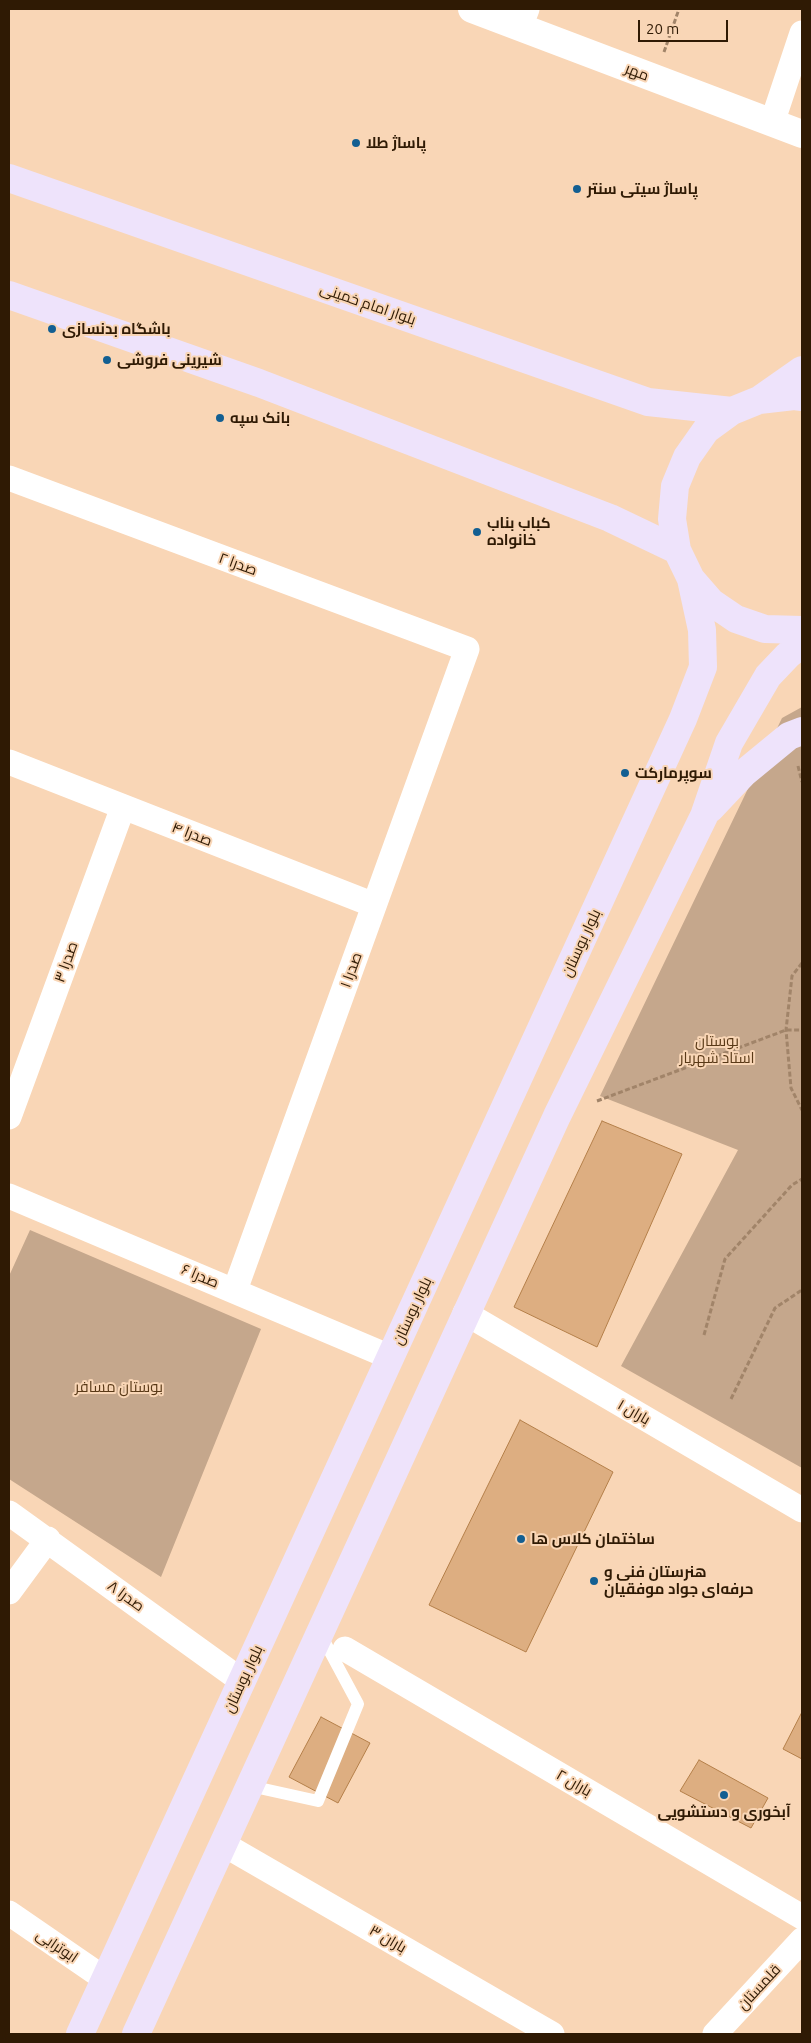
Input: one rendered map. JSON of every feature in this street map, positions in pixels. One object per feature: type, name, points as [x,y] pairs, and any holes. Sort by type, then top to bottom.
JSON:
[{"type":"main road","name":"بلوار امام خمینی","points":[[9,178],[648,402],[732,411]]},
{"type":"main road","points":[[9,295],[259,383],[610,518],[677,550]]},
{"type":"main road","points":[[802,370],[759,400],[732,411],[706,430],[686,456],[675,486],[672,519],[677,550],[691,579],[711,602],[736,619],[765,629],[802,630]]},
{"type":"main road","points":[[759,400],[794,396],[802,397]]},
{"type":"main road","name":"بلوار بوستان","points":[[80,2034],[683,719],[704,667],[702,630],[691,579]]},
{"type":"main road","points":[[136,2034],[465,1313],[557,1116],[704,816],[729,743],[768,676],[788,655],[802,644]]},
{"type":"main road","points":[[704,816],[744,773],[789,736],[802,731]]},
{"type":"street","name":"مهر","points":[[472,9],[523,18],[655,78],[802,134]]},
{"type":"street","points":[[772,123],[802,33]]},
{"type":"street","name":"صدرا ۲","points":[[9,478],[467,649]]},
{"type":"street","name":"صدرا ۱","points":[[235,1290],[467,649]]},
{"type":"street","name":"صدرا ۴","points":[[9,762],[374,905]]},
{"type":"street","name":"صدرا ۳","points":[[9,1117],[123,807]]},
{"type":"street","name":"صدرا ۶","points":[[9,1196],[390,1357]]},
{"type":"street","name":"باران ۱","points":[[465,1313],[802,1510]]},
{"type":"street","name":"صدرا ۸","points":[[9,1513],[48,1539],[242,1681]]},
{"type":"street","points":[[9,1592],[48,1539]]},
{"type":"street","name":"باران ۲","points":[[345,1649],[802,1917]]},
{"type":"street","name":"باران ۳","points":[[223,1844],[552,2034]]},
{"type":"street","name":"ابوترابی","points":[[9,1913],[105,1979]]},
{"type":"street","name":"قلمستان","points":[[715,2034],[802,1940]]},
{"type":"lane","points":[[250,1786],[318,1801],[358,1704],[319,1633]]},
{"type":"path","points":[[655,78],[679,9]]},
{"type":"path","points":[[802,963],[792,976],[786,1030],[791,1088],[802,1110]]},
{"type":"path","points":[[557,1116],[786,1030],[802,1030]]},
{"type":"path","points":[[704,1335],[725,1258],[792,1185],[802,1179]]},
{"type":"path","points":[[731,1399],[775,1308],[802,1290]]},
{"type":"green space","name":"بوستان استاد شهریار","points":[[802,707],[802,1468],[621,1366],[738,1150],[600,1096],[782,718]]},
{"type":"green space","name":"بوستان مسافر","points":[[30,1230],[261,1329],[161,1577],[9,1479],[9,1276]]},
{"type":"building","points":[[602,1121],[682,1154],[597,1347],[514,1307]]},
{"type":"building","name":"ساختمان کلاس ها","points":[[520,1420],[613,1472],[526,1652],[429,1605]]},
{"type":"building","points":[[802,1712],[802,1759],[783,1749]]},
{"type":"building","points":[[321,1717],[370,1743],[338,1803],[289,1777]]},
{"type":"building","name":"آبخوری و دستشویی","points":[[699,1760],[768,1798],[751,1828],[680,1791]]},
{"type":"place","name":"پاساژ طلا","points":[[356,143]]},
{"type":"place","name":"پاساژ سیتی سنتر","points":[[577,189]]},
{"type":"place","name":"باشگاه بدنسازی","points":[[52,329]]},
{"type":"place","name":"شیرینی فروشی","points":[[107,360]]},
{"type":"place","name":"بانک سپه","points":[[220,418]]},
{"type":"place","name":"کباب بناب خانواده","points":[[477,532]]},
{"type":"place","name":"سوپرمارکت","points":[[625,773]]},
{"type":"place","name":"ساختمان کلاس ها","points":[[521,1539]]},
{"type":"place","name":"هنرستان فنی و حرفه‌ای جواد موفقیان","points":[[594,1581]]},
{"type":"place","name":"آبخوری و دستشویی","points":[[724,1795]]}]
